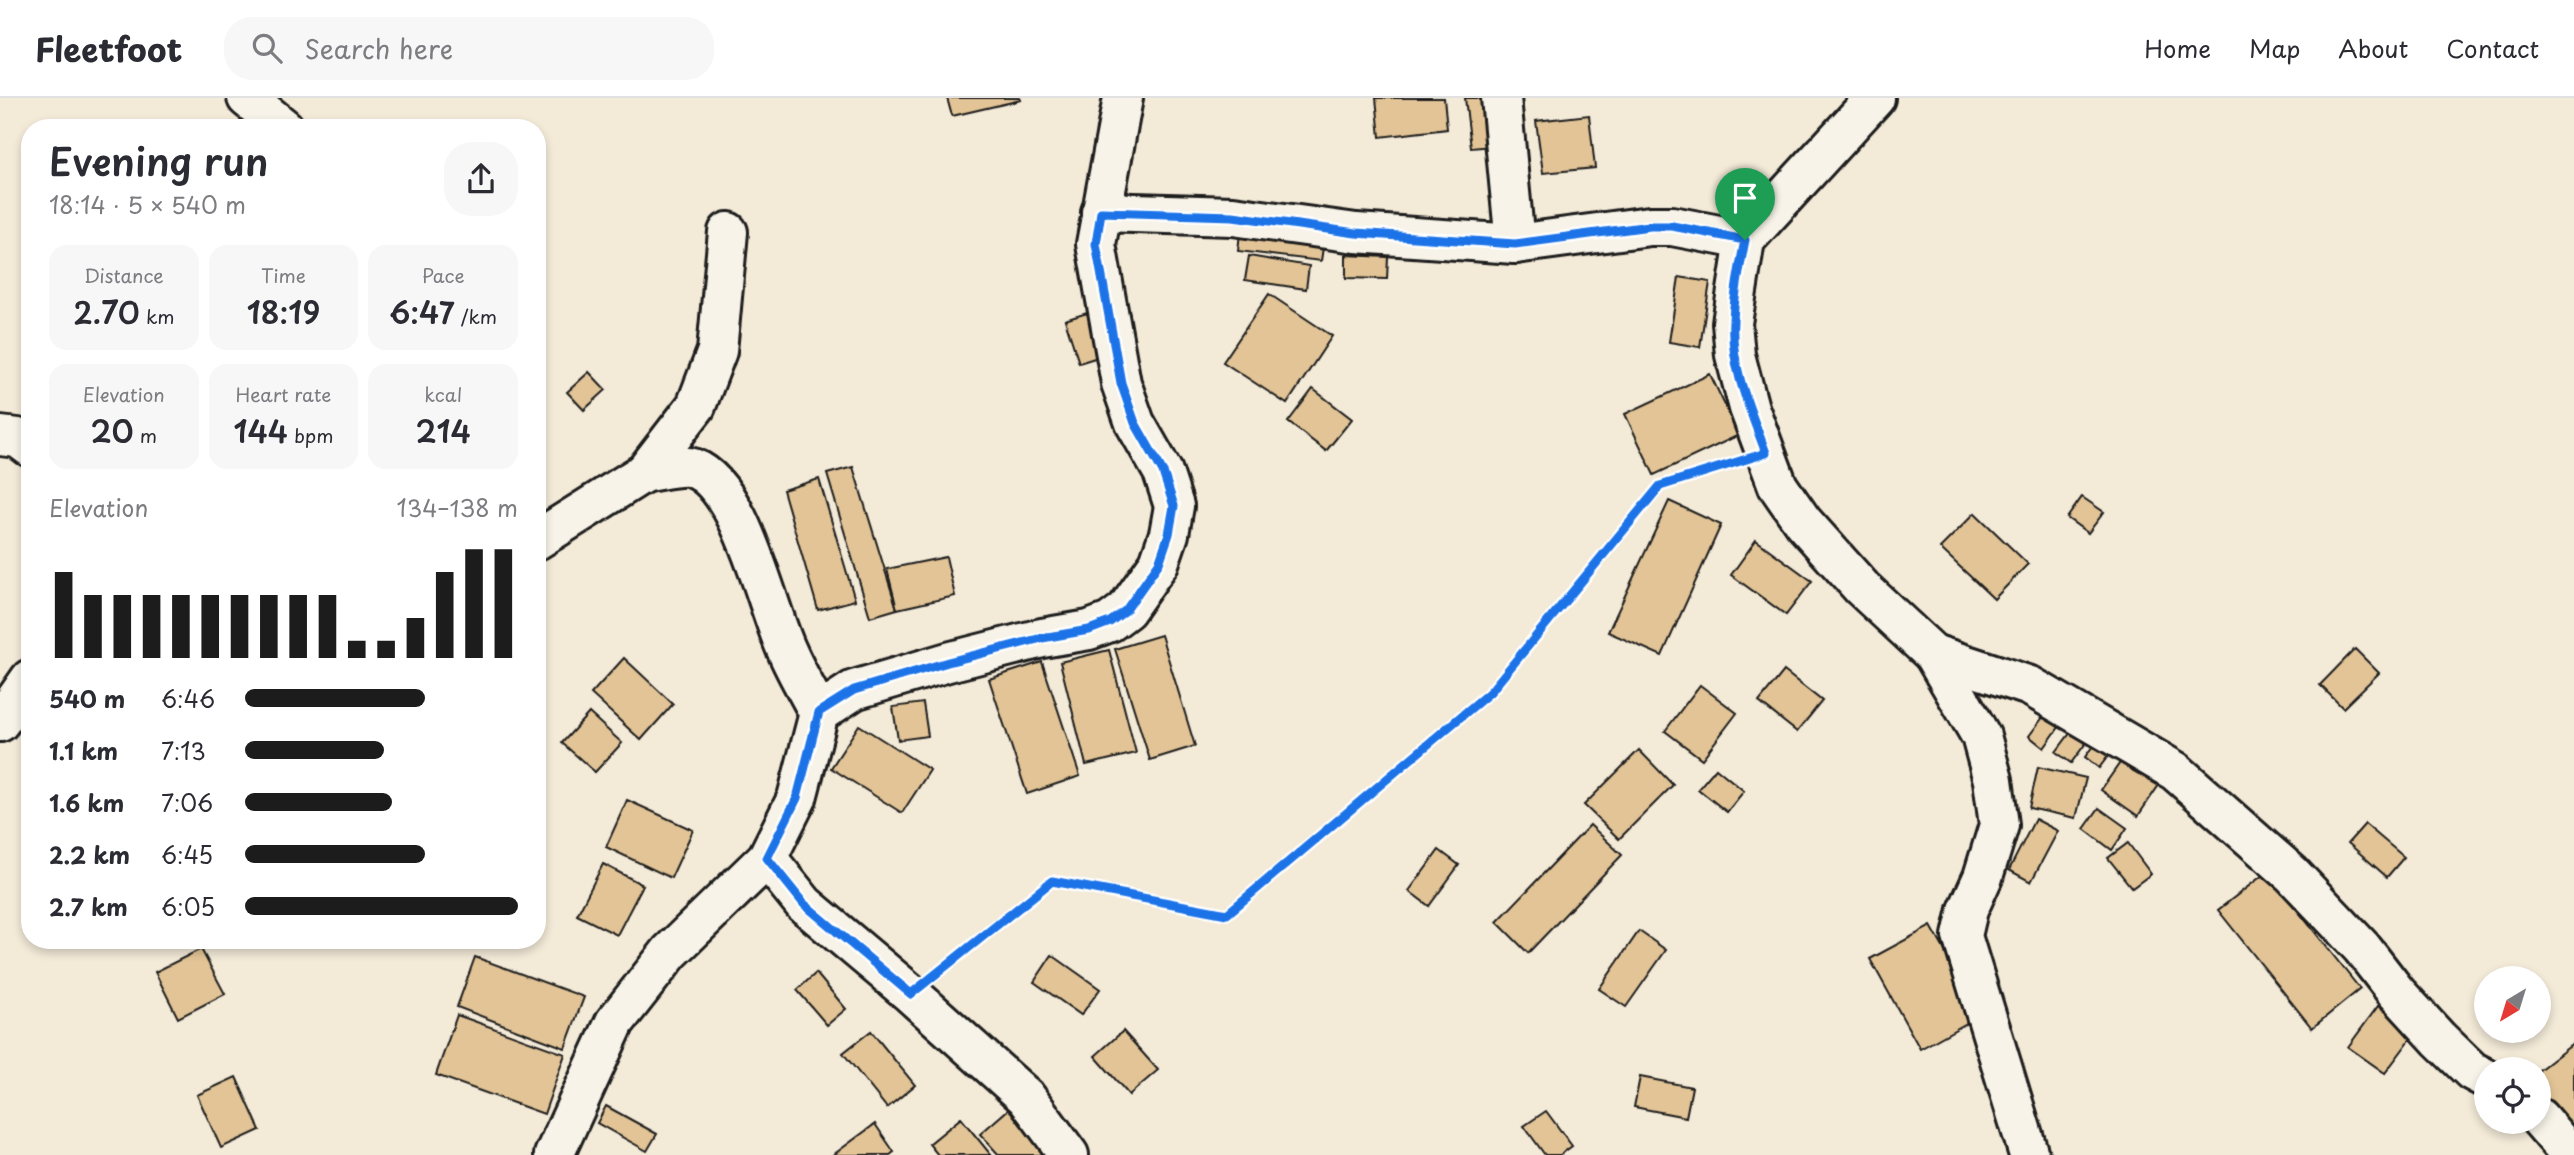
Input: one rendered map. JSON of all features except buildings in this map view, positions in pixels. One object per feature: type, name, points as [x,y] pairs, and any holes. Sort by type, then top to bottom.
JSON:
[{"type":"street","points":[[247,98],[273,119]]},
{"type":"street","points":[[819,712],[854,690],[948,662],[1042,638],[1089,630],[1110,622],[1126,610],[1159,563],[1169,534],[1174,506],[1163,472],[1135,423],[1121,383],[1096,244],[1122,98]]},
{"type":"street","points":[[1501,98],[1515,244]]},
{"type":"street","points":[[1875,98],[1745,240],[1732,323],[1735,355],[1749,408],[1778,486],[1803,522],[1862,589],[1933,654],[1980,736],[1993,780],[1999,825],[1983,877],[1968,909],[1962,936],[2029,1155]]},
{"type":"street","points":[[1101,212],[1233,216],[1356,233],[1515,244],[1650,226],[1672,226],[1745,240]]},
{"type":"street","points":[[546,534],[645,472],[696,406],[717,351],[729,232]]},
{"type":"street","points":[[0,436],[21,441]]},
{"type":"street","points":[[554,1155],[615,1022],[670,952],[767,858],[797,798],[819,712],[786,649],[757,564],[725,498],[707,476],[690,467],[645,472]]},
{"type":"street","points":[[1933,654],[2030,686],[2175,771],[2292,874],[2362,947],[2396,992],[2439,1039],[2474,1071]]},
{"type":"street","points":[[0,722],[21,692]]},
{"type":"street","points":[[767,858],[804,904],[911,994],[1026,1097],[1069,1155]]},
{"type":"street","points":[[2551,1132],[2571,1155]]},
{"type":"path","points":[[911,994],[1052,881],[1227,914],[1490,692],[1660,486],[1766,453]]},
{"type":"route","points":[[1101,212],[1233,216],[1356,233],[1515,244],[1550,242],[1650,226],[1672,226],[1745,240],[1732,323],[1735,355],[1749,408],[1766,453],[1660,486],[1490,692],[1227,914],[1052,881],[911,994],[804,904],[767,858],[797,798],[819,712],[854,690],[948,662],[1042,638],[1089,630],[1110,622],[1126,610],[1159,563],[1169,534],[1174,506],[1163,472],[1135,423],[1121,383],[1111,340],[1096,244],[1101,212]]}]
